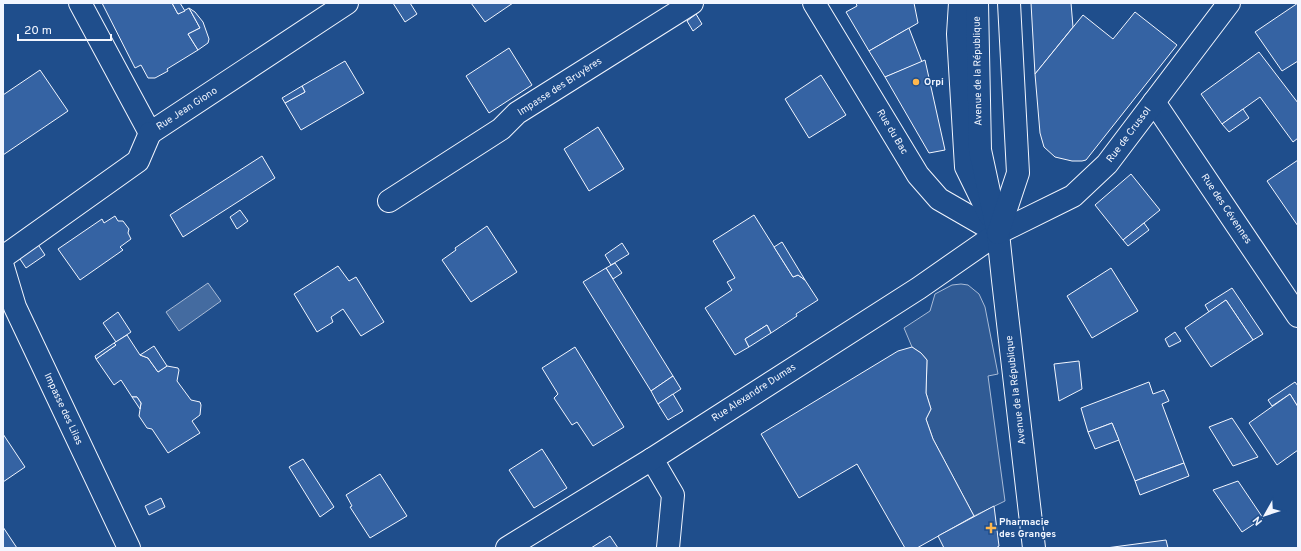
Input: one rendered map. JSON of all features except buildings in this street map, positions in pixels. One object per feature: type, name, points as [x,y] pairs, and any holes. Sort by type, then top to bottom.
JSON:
[{"type":"street","name":"Rue Jean Giono","points":[[80,3],[150,133],[347,3]]},
{"type":"street","name":"Impasse des Bruyères","points":[[389,201],[501,128],[517,113],[692,3]]},
{"type":"street","name":"Rue du Bac","points":[[814,3],[918,175],[939,199],[998,233]]},
{"type":"street","points":[[960,3],[958,34],[966,167],[998,233]]},
{"type":"street","name":"Avenue de la République","points":[[977,3],[980,150],[998,233],[1034,548]]},
{"type":"street","name":"Avenue de la République","points":[[998,233],[1018,173],[1008,3]]},
{"type":"street","name":"Rue de Crussol","points":[[998,233],[1073,196],[1107,164],[1229,3]]},
{"type":"street","name":"Rue des Cévennes","points":[[1154,102],[1298,316]]},
{"type":"street","points":[[3,257],[138,161],[150,133]]},
{"type":"street","name":"Rue Alexandre Dumas","points":[[507,548],[652,459],[930,280],[998,233]]},
{"type":"street","name":"Impasse des Lilas","points":[[3,267],[15,307],[129,548]]},
{"type":"street","points":[[652,459],[673,495],[668,548]]},
{"type":"shaded area","points":[[208,283],[221,301],[179,331],[166,312]]},
{"type":"shaded area","points":[[952,285],[968,285],[979,294],[985,307],[998,374],[988,376],[1005,501],[974,516],[933,439],[926,419],[931,409],[926,393],[927,360],[921,353],[912,347],[904,328],[930,311],[935,294]]},
{"type":"place","name":"Orpi","points":[[916,82]]},
{"type":"place","name":"Pharmacie des Granges","points":[[991,528]]}]
